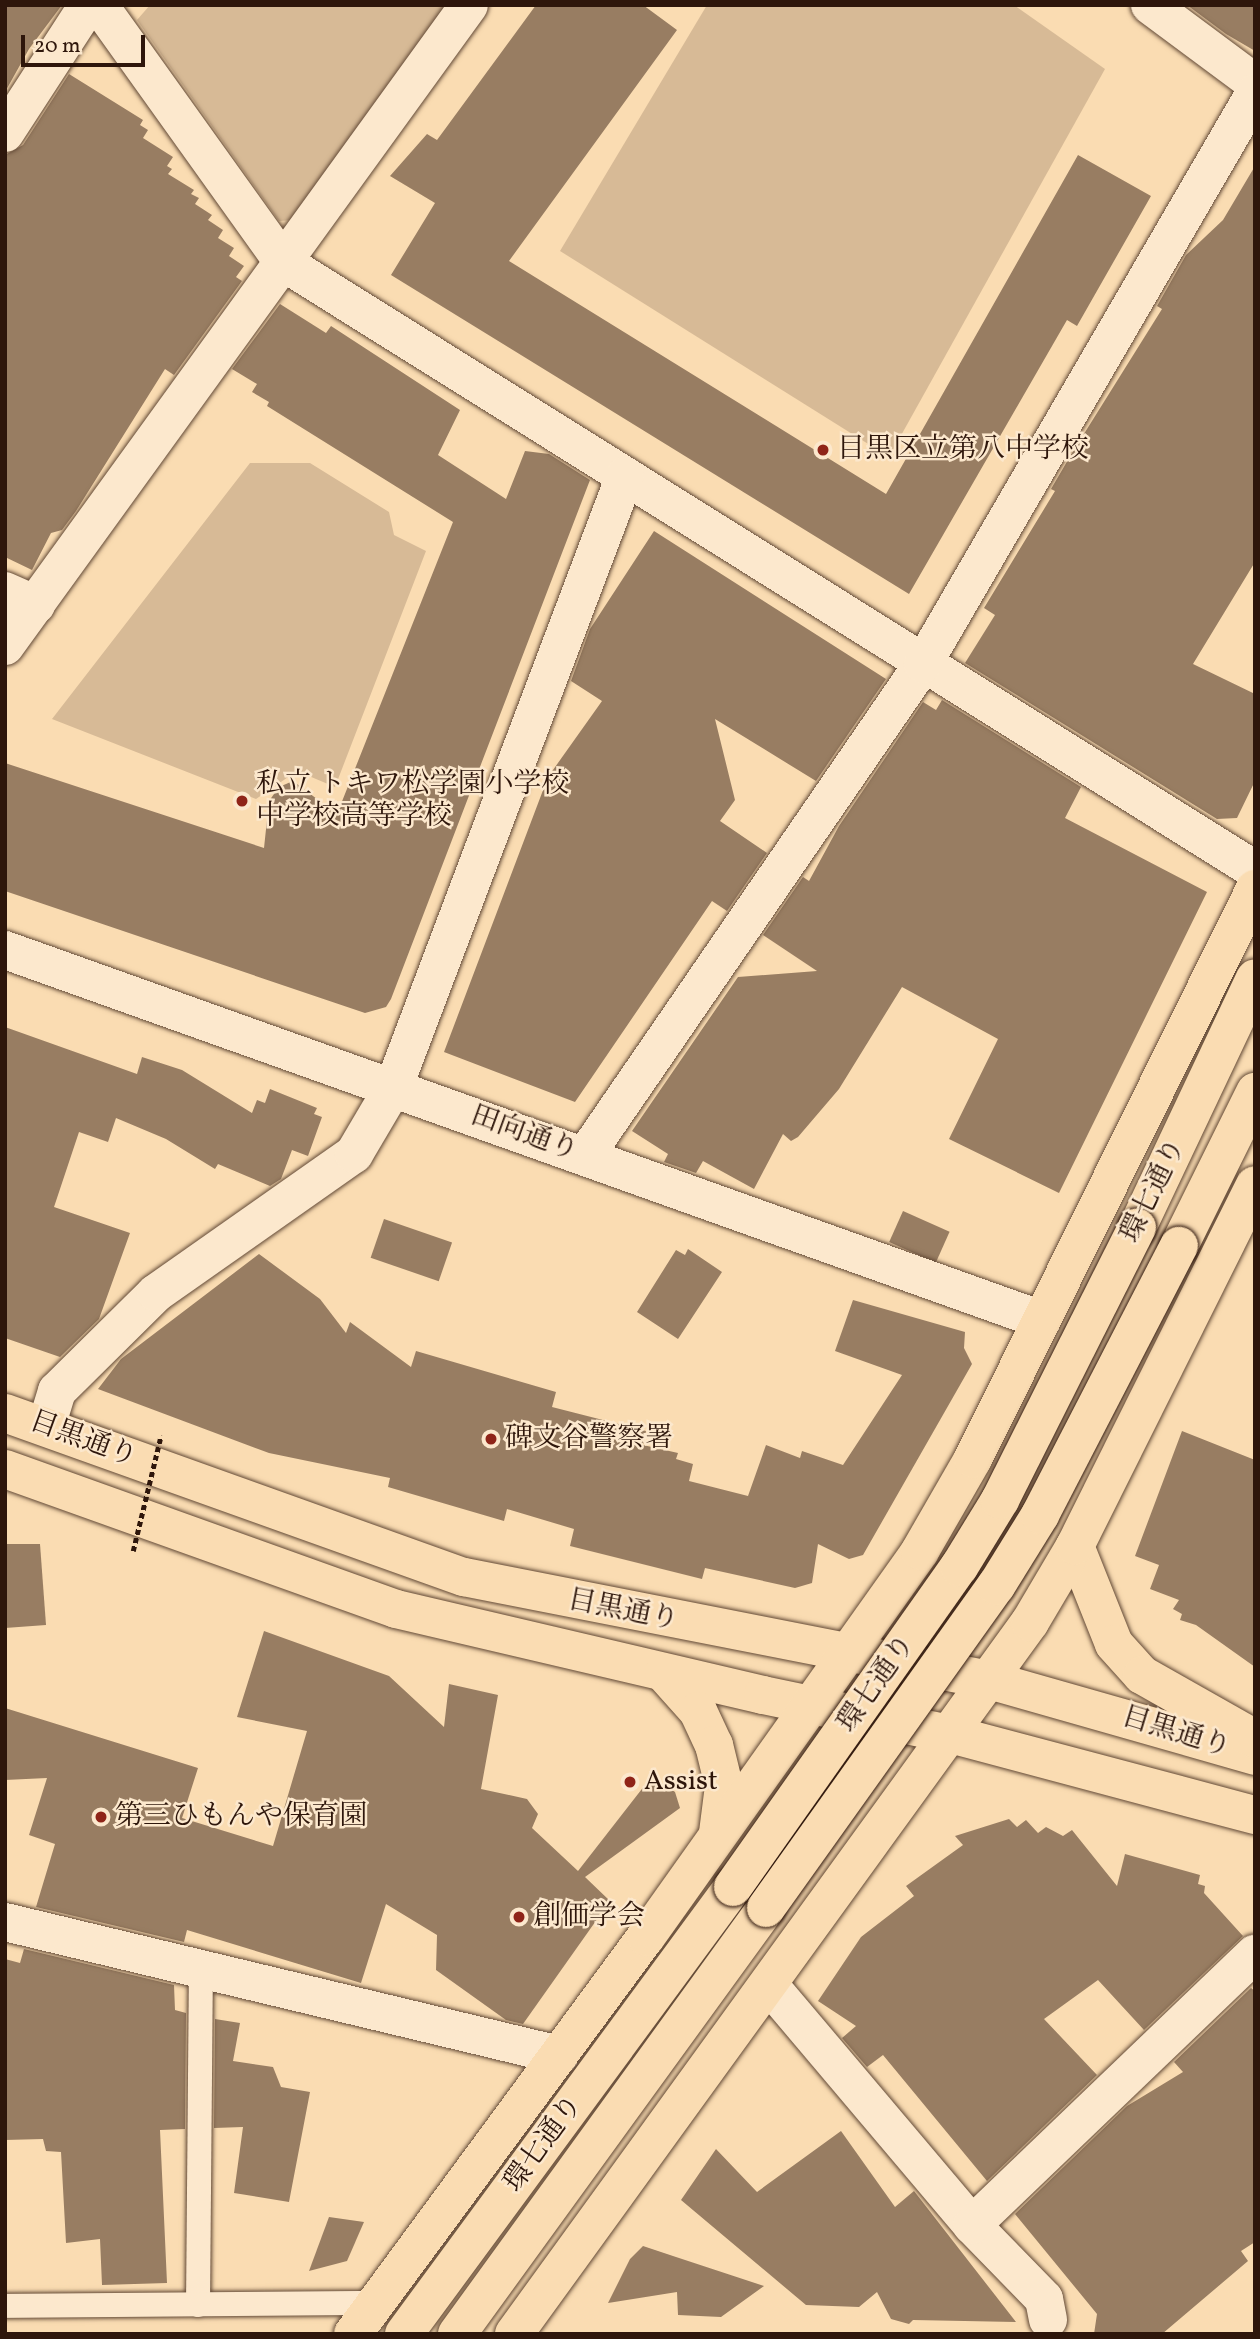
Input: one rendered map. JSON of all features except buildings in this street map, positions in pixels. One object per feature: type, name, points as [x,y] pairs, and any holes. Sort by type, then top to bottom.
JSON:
[{"type":"main road","points":[[353,2334],[496,2142],[812,1706],[933,1528],[1042,1320],[1255,889]]},
{"type":"main road","name":"環七通り","points":[[404,2334],[733,1886],[966,1556],[1000,1500],[1137,1228],[1255,978]]},
{"type":"main road","name":"環七通り","points":[[457,2334],[575,2174],[996,1586],[1040,1514],[1179,1246],[1255,1092]]},
{"type":"main road","points":[[514,2334],[770,1986],[989,1680],[1075,1546],[1255,1185]]},
{"type":"main road","name":"目黒通り","points":[[5,1413],[464,1577],[848,1655],[989,1680],[1252,1735]]},
{"type":"main road","name":"目黒通り","points":[[5,1469],[396,1609],[664,1673],[950,1734],[1255,1815]]},
{"type":"main road","points":[[1075,1546],[1114,1644],[1142,1675],[1252,1735]]},
{"type":"main road","points":[[664,1673],[698,1711],[714,1745],[724,1786],[718,1833]]},
{"type":"street","points":[[5,133],[88,5]]},
{"type":"street","points":[[99,5],[283,262],[1255,870]]},
{"type":"street","points":[[5,646],[20,598],[283,262],[469,5]]},
{"type":"street","points":[[1150,5],[1255,83]]},
{"type":"street","points":[[585,1156],[923,664],[1255,93]]},
{"type":"street","points":[[46,1427],[57,1391],[156,1293],[354,1154],[394,1086],[625,477]]},
{"type":"street","name":"田向通り","points":[[5,950],[394,1086],[1042,1320]]},
{"type":"street","points":[[5,1922],[559,2055]]},
{"type":"street","points":[[972,2225],[1255,1954]]},
{"type":"street","points":[[770,1986],[972,2225],[1044,2299],[1048,2320]]},
{"type":"lane","points":[[198,2305],[201,1969]]},
{"type":"lane","points":[[5,2306],[376,2303]]},
{"type":"path","points":[[133,1551],[161,1435]]},
{"type":"shaded area","points":[[150,5],[447,5],[293,220],[279,221],[137,20]]},
{"type":"shaded area","points":[[707,5],[1014,5],[1105,69],[889,457],[560,251]]},
{"type":"shaded area","points":[[250,463],[310,463],[389,512],[394,535],[426,551],[335,787],[297,771],[256,799],[52,719]]},
{"type":"place","name":"目黒区立第八中学校","points":[[823,450]]},
{"type":"place","name":"私立 トキワ松学園小学校 中学校高等学校","points":[[242,801]]},
{"type":"place","name":"碑文谷警察署","points":[[491,1439]]},
{"type":"place","name":"Assist","points":[[630,1782]]},
{"type":"place","name":"第三ひもんや保育園","points":[[101,1817]]},
{"type":"place","name":"創価学会","points":[[519,1917]]}]
